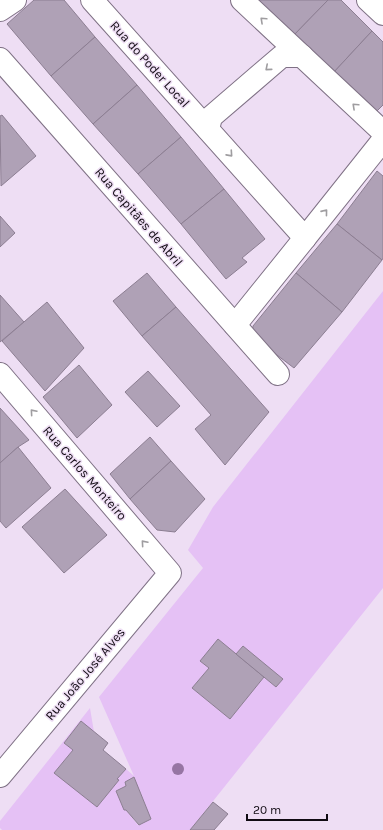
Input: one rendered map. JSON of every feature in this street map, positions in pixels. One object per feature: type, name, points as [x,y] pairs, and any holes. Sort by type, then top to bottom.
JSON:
[{"type":"street","points":[[0,10],[15,0]]},
{"type":"street","name":"Rua do Poder Local","points":[[92,0],[304,238]]},
{"type":"street","points":[[242,0],[383,132]]},
{"type":"street","points":[[368,0],[383,14]]},
{"type":"street","points":[[208,129],[211,117],[282,56],[302,56]]},
{"type":"street","name":"Rua Capitães de Abril","points":[[0,59],[278,374]]},
{"type":"street","points":[[235,325],[383,140]]},
{"type":"street","name":"Rua Carlos Monteiro","points":[[0,374],[170,572]]},
{"type":"street","name":"Rua João José Alves","points":[[0,776],[170,572]]},
{"type":"shaded area","points":[[383,291],[383,588],[190,830],[2,830],[0,828],[0,821],[90,708],[94,732],[81,722],[64,743],[73,750],[55,773],[97,807],[126,769],[134,776],[99,697],[203,568],[188,550],[213,507]],"holes":[[[243,646],[282,679],[276,687],[264,677],[230,719],[192,688],[209,668],[236,654]],[[134,778],[151,819],[138,825],[126,810],[124,810],[116,791],[126,786],[125,782]]]},
{"type":"building","points":[[34,0],[64,0],[95,37],[51,76],[7,24]]},
{"type":"building","points":[[257,0],[328,0],[294,35]]},
{"type":"building","points":[[328,0],[341,0],[372,31],[334,72],[294,35]]},
{"type":"building","points":[[372,31],[383,42],[383,105],[374,114],[334,72]]},
{"type":"building","points":[[95,37],[137,85],[93,124],[51,76]]},
{"type":"building","points":[[137,85],[181,137],[138,174],[93,124]]},
{"type":"building","points":[[2,115],[36,156],[1,186],[0,116]]},
{"type":"building","points":[[181,137],[224,189],[181,224],[138,174]]},
{"type":"building","points":[[377,171],[383,176],[382,260],[337,224]]},
{"type":"building","points":[[224,189],[265,239],[242,258],[247,262],[226,279],[181,224]]},
{"type":"building","points":[[0,216],[15,233],[0,247]]},
{"type":"building","points":[[337,224],[382,260],[342,312],[296,273]]},
{"type":"building","points":[[147,273],[176,307],[142,336],[113,301]]},
{"type":"building","points":[[296,273],[342,312],[294,368],[252,336],[253,326]]},
{"type":"building","points":[[0,295],[24,322],[0,342]]},
{"type":"building","points":[[47,302],[84,348],[45,391],[2,341]]},
{"type":"building","points":[[176,307],[269,412],[225,465],[195,429],[211,415],[142,336]]},
{"type":"building","points":[[79,365],[112,405],[77,438],[43,397]]},
{"type":"building","points":[[148,371],[180,406],[157,427],[125,392]]},
{"type":"building","points":[[0,408],[29,440],[18,447],[0,463]]},
{"type":"building","points":[[150,437],[171,461],[130,499],[110,474]]},
{"type":"building","points":[[18,447],[51,488],[6,528],[0,521],[0,463]]},
{"type":"building","points":[[171,461],[205,499],[175,532],[157,530],[130,499]]},
{"type":"building","points":[[65,489],[107,535],[64,573],[22,527]]},
{"type":"building","points":[[218,639],[264,677],[230,719],[192,688],[209,668],[200,661]]},
{"type":"building","points":[[243,646],[283,679],[276,687],[236,654]]},
{"type":"building","points":[[81,721],[108,743],[103,750],[126,769],[97,807],[54,773],[73,750],[64,743]]},
{"type":"building","points":[[134,777],[151,819],[139,825],[126,810],[124,810],[116,791],[126,786],[125,782]]},
{"type":"building","points":[[213,802],[228,814],[214,830],[190,830]]}]
